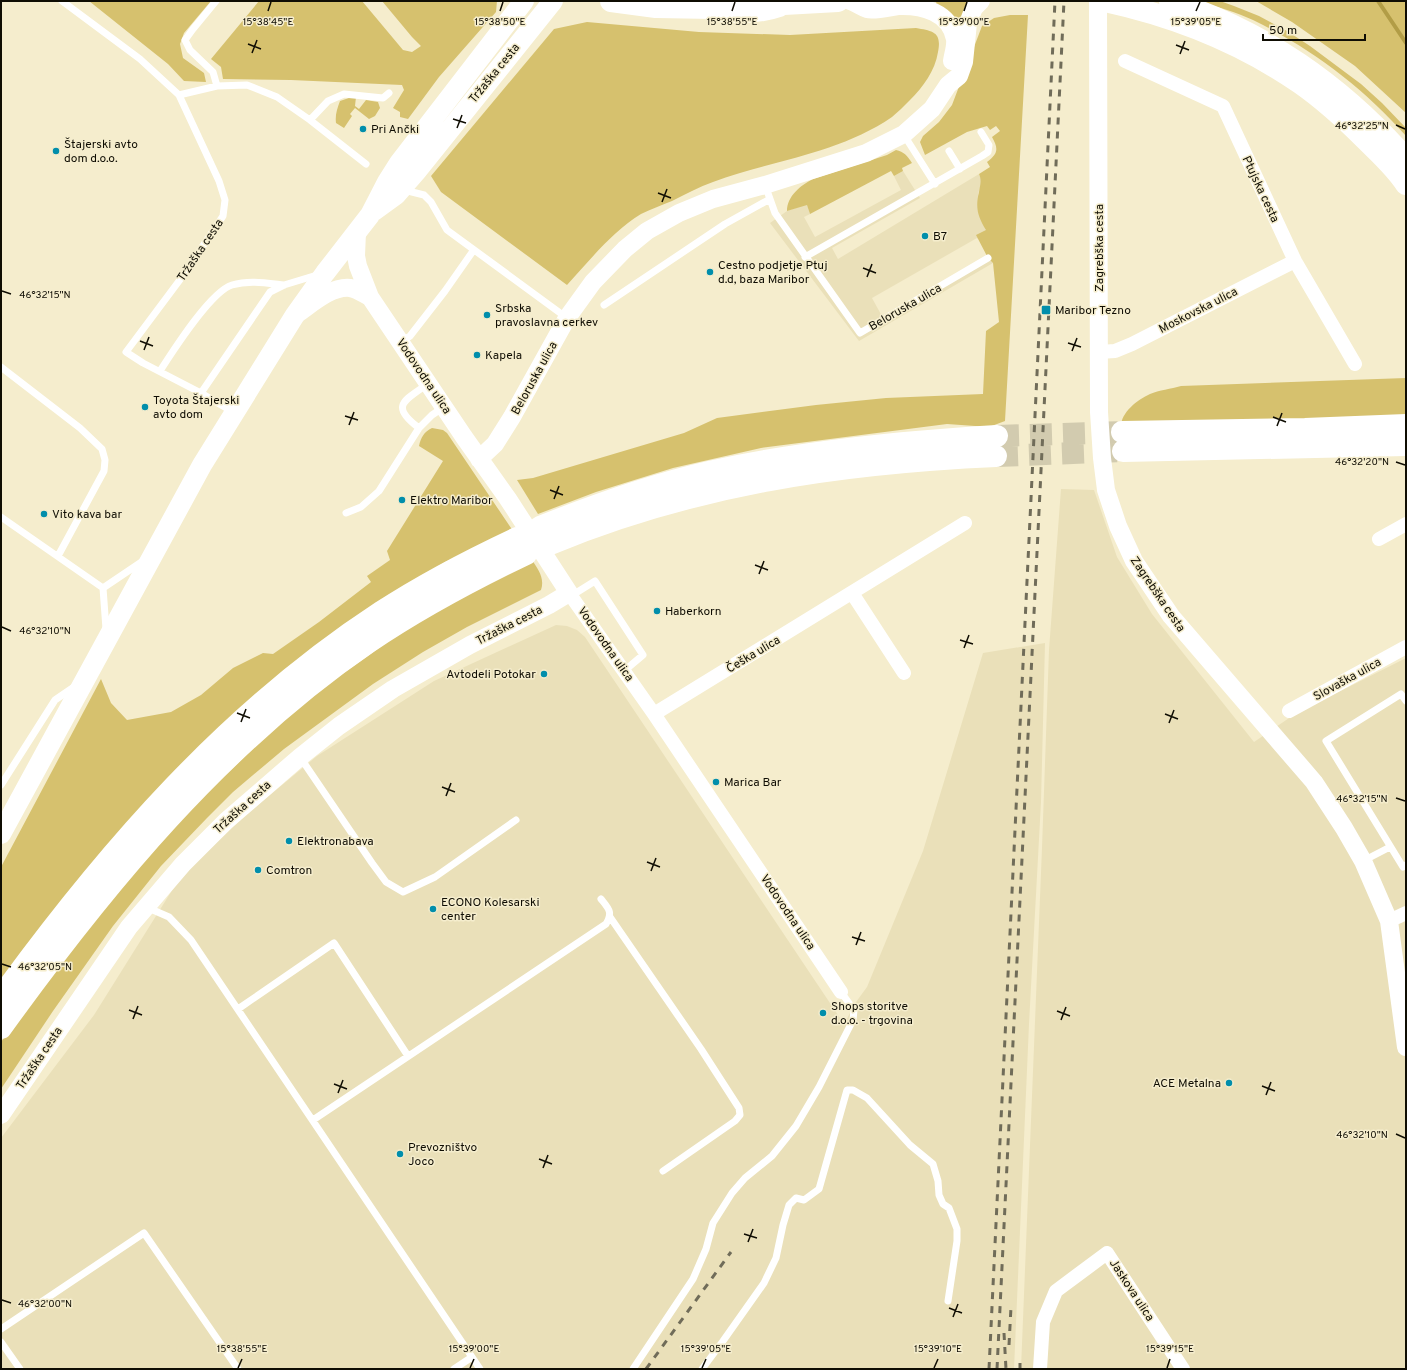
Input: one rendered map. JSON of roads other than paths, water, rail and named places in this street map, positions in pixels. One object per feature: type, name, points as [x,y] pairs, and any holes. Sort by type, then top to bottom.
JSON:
[{"type":"main road","name":"Tržaška cesta","points":[[1,834],[202,465],[234,412],[295,315],[370,215],[387,182],[399,163],[524,1]]},
{"type":"main road","name":"Tržaška cesta","points":[[370,215],[396,195],[416,172],[553,1]]},
{"type":"main road","points":[[611,1],[670,11],[838,1]]},
{"type":"main road","points":[[1105,1],[1142,10],[1209,33],[1260,58],[1301,84],[1342,117],[1382,156],[1406,184]]},
{"type":"main road","points":[[1170,1],[1237,27],[1308,69],[1352,105],[1387,138],[1406,159]]},
{"type":"main road","points":[[1406,425],[1305,429],[1122,442],[1406,445]]},
{"type":"main road","points":[[545,536],[602,504],[637,492],[708,473],[745,465],[792,456],[931,440],[997,446]]},
{"type":"main road","points":[[1,997],[55,924],[110,856],[185,775],[249,714],[312,660],[383,611],[445,574],[522,546],[369,642],[310,686],[254,733],[186,800],[132,860],[81,921],[1,1028]]},
{"type":"street","points":[[850,1],[868,9],[900,6],[924,8],[942,17],[951,29],[955,40],[948,85]]},
{"type":"street","points":[[948,85],[959,76],[964,62],[970,19],[974,8],[981,1]]},
{"type":"street","name":"Zagrebška cesta","points":[[1098,1],[1099,412],[1106,490],[1118,526],[1134,561],[1171,616],[1314,782],[1344,828],[1363,862],[1389,921],[1406,1047]]},
{"type":"street","name":"Ptujska cesta","points":[[1125,61],[1223,106],[1295,261],[1355,364]]},
{"type":"street","name":"Beloruska ulica","points":[[479,459],[495,444],[512,417],[567,318],[598,277],[625,249],[648,231],[678,213],[712,198],[768,192],[866,153],[904,134],[932,109],[948,85]]},
{"type":"street","name":"Vodovodna ulica","points":[[357,232],[357,261],[370,297],[841,992]]},
{"type":"street","name":"Moskovska ulica","points":[[1099,352],[1116,351],[1132,344],[1295,261]]},
{"type":"street","points":[[295,315],[328,293],[339,288],[351,288],[370,297]]},
{"type":"street","name":"Češka ulica","points":[[654,714],[965,523]]},
{"type":"street","points":[[1379,539],[1406,524]]},
{"type":"street","points":[[852,593],[904,673]]},
{"type":"street","name":"Tržaška cesta","points":[[1,1115],[129,927],[183,864],[226,821],[300,757],[339,726],[393,689],[470,645],[570,594]]},
{"type":"street","name":"Slovaška ulica","points":[[1289,711],[1406,647]]},
{"type":"street","points":[[1389,921],[1406,913]]},
{"type":"street","name":"Jaskova ulica","points":[[1040,1369],[1043,1322],[1056,1291],[1107,1253],[1183,1369]]},
{"type":"lane","name":"Tržaška cesta","points":[[62,1],[140,59],[179,94],[226,200],[223,216],[182,277],[126,352],[234,412]]},
{"type":"lane","points":[[216,1],[192,29],[185,40],[190,50],[213,72],[217,86]]},
{"type":"lane","points":[[700,18],[728,19],[772,16],[788,11],[801,4]]},
{"type":"lane","points":[[179,94],[217,86],[247,85],[277,97],[310,120],[366,164]]},
{"type":"lane","points":[[310,120],[328,101],[344,94],[382,98],[389,93]]},
{"type":"lane","points":[[805,257],[935,184],[988,152],[989,145],[981,132]]},
{"type":"lane","points":[[904,134],[935,184]]},
{"type":"lane","points":[[949,151],[960,169]]},
{"type":"lane","points":[[396,195],[408,191],[424,195],[431,202],[447,230],[567,318]]},
{"type":"lane","name":"Beloruska ulica","points":[[604,305],[725,224],[768,192],[776,213],[805,257],[860,332],[988,258]]},
{"type":"lane","points":[[401,342],[410,336],[445,291],[473,250]]},
{"type":"lane","points":[[201,393],[270,292],[284,285],[325,273]]},
{"type":"lane","points":[[160,371],[192,323],[218,295],[231,286],[258,282],[284,285]]},
{"type":"lane","points":[[1,367],[80,428],[102,449],[105,460],[104,471],[58,556]]},
{"type":"lane","points":[[419,428],[409,421],[403,414],[402,407],[405,401],[429,383]]},
{"type":"lane","points":[[346,513],[362,507],[379,491],[419,428],[432,414],[444,407]]},
{"type":"lane","points":[[1,517],[103,588],[106,625],[104,643]]},
{"type":"lane","points":[[103,588],[153,554]]},
{"type":"lane","points":[[570,594],[595,581],[644,655],[624,671]]},
{"type":"lane","points":[[1,785],[56,700],[84,680]]},
{"type":"lane","points":[[1406,701],[1401,694],[1326,741],[1390,847],[1403,867],[1406,865]]},
{"type":"lane","points":[[300,757],[386,882],[403,892],[435,877],[516,820]]},
{"type":"lane","points":[[1363,862],[1390,847]]},
{"type":"lane","points":[[601,899],[609,910],[610,917],[701,1049],[739,1108],[740,1115],[735,1122],[663,1171]]},
{"type":"lane","points":[[146,907],[169,917],[191,940],[480,1369]]},
{"type":"lane","points":[[313,1120],[606,924],[610,917]]},
{"type":"lane","points":[[238,1009],[334,943],[408,1056]]},
{"type":"lane","points":[[632,1369],[693,1279],[706,1250],[713,1223],[732,1193],[745,1178],[772,1156],[796,1126],[819,1087],[853,1020],[854,1010],[841,992]]},
{"type":"lane","points":[[702,1369],[764,1283],[776,1258],[783,1224],[789,1205],[796,1198],[804,1200],[819,1189],[847,1090],[853,1090],[867,1098],[910,1145],[933,1164],[938,1181],[939,1195],[943,1204],[949,1208],[957,1229],[957,1241],[948,1301]]},
{"type":"lane","points":[[1,1330],[144,1233],[238,1369]]},
{"type":"lane","points":[[1,1342],[20,1369]]},
{"type":"lane","points":[[454,1369],[472,1356]]},
{"type":"waterway","points":[[1378,1],[1406,43]]},
{"type":"tunnel","points":[[997,436],[1122,432]]},
{"type":"tunnel","points":[[996,456],[1123,451]]},
{"type":"railway","points":[[989,1369],[1055,1]]},
{"type":"railway","points":[[997,1369],[1064,1]]},
{"type":"railway","points":[[646,1369],[731,1252]]},
{"type":"railway","points":[[1009,1345],[1011,1307]]},
{"type":"railway","points":[[1004,1333],[1006,1369]]},
{"type":"railway","points":[[1020,1363],[1020,1369]]},
{"type":"place","name":"Pri Ančki","points":[[363,129]]},
{"type":"place","name":"Štajerski avto dom d.o.o.","points":[[56,151]]},
{"type":"place","name":"B7","points":[[925,236]]},
{"type":"place","name":"Cestno podjetje Ptuj d.d, baza Maribor","points":[[710,272]]},
{"type":"place","name":"Maribor Tezno","points":[[1046,310]]},
{"type":"place","name":"Srbska pravoslavna cerkev","points":[[487,315]]},
{"type":"place","name":"Kapela","points":[[477,355]]},
{"type":"place","name":"Toyota Štajerski avto dom","points":[[145,407]]},
{"type":"place","name":"Elektro Maribor","points":[[402,500]]},
{"type":"place","name":"Vito kava bar","points":[[44,514]]},
{"type":"place","name":"Haberkorn","points":[[657,611]]},
{"type":"place","name":"Avtodeli Potokar","points":[[544,674]]},
{"type":"place","name":"Marica Bar","points":[[716,782]]},
{"type":"place","name":"Elektronabava","points":[[289,841]]},
{"type":"place","name":"Comtron","points":[[258,870]]},
{"type":"place","name":"ECONO Kolesarski center","points":[[433,909]]},
{"type":"place","name":"Shops storitve d.o.o. - trgovina","points":[[823,1013]]},
{"type":"place","name":"ACE Metalna","points":[[1229,1083]]},
{"type":"place","name":"Prevozništvo Joco","points":[[400,1154]]}]
